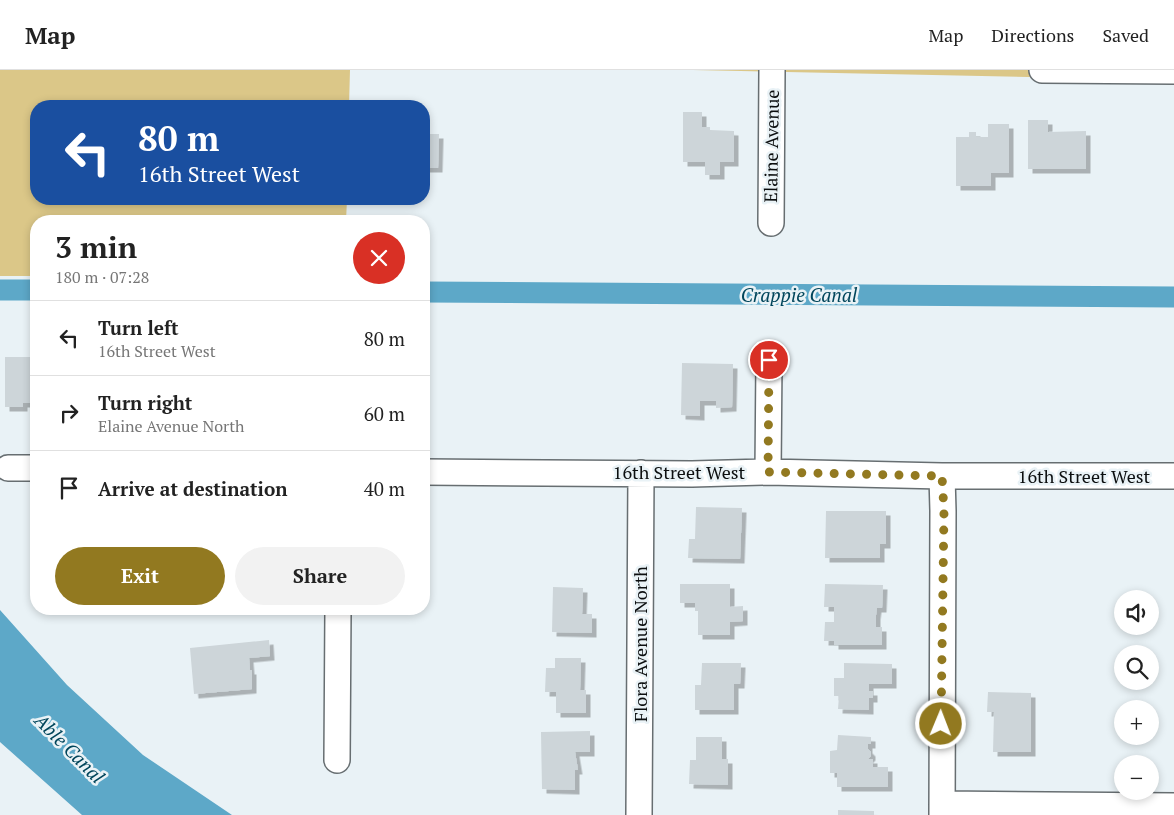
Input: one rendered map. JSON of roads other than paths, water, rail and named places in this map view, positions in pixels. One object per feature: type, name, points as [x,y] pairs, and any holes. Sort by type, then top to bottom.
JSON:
[{"type":"street","name":"Elaine Avenue","points":[[771,223],[772,70]]},
{"type":"street","points":[[1042,70],[1174,71]]},
{"type":"street","points":[[768,472],[769,360]]},
{"type":"street","points":[[8,468],[30,468]]},
{"type":"street","name":"16th Street West","points":[[430,472],[692,474],[768,472],[942,476],[1174,476]]},
{"type":"street","name":"Flora Avenue North","points":[[639,815],[641,473]]},
{"type":"street","points":[[942,476],[944,511],[942,810],[1174,806]]},
{"type":"street","points":[[337,760],[338,615]]},
{"type":"water","name":"Able Canal","points":[[0,610],[67,685],[143,755],[232,815],[82,815],[0,742]]},
{"type":"waterway","name":"Crappie Canal","points":[[0,290],[30,290]]},
{"type":"waterway","name":"Crappie Canal","points":[[430,292],[1174,297]]}]
